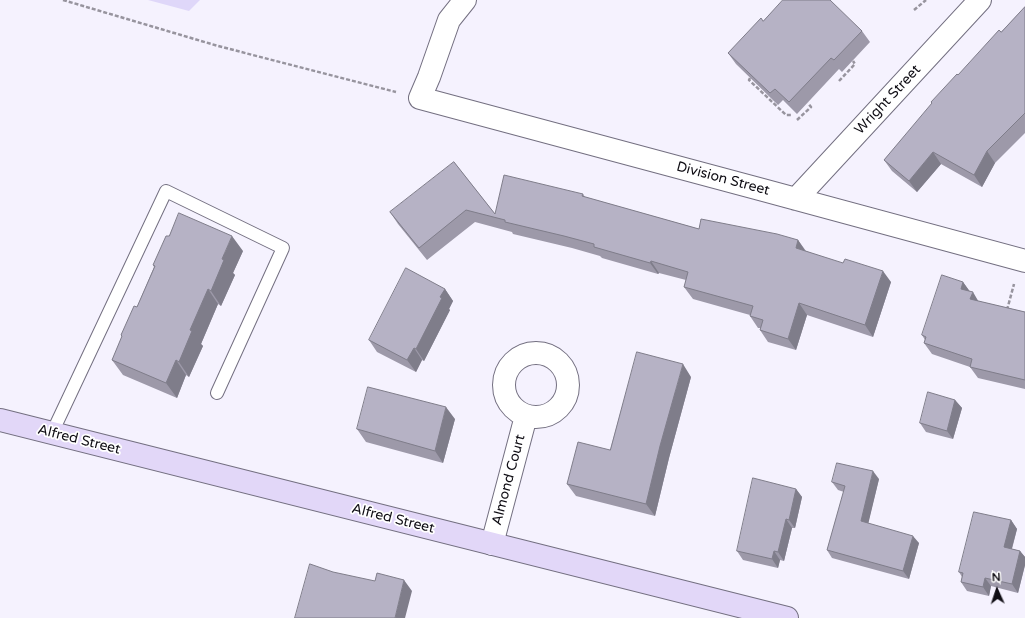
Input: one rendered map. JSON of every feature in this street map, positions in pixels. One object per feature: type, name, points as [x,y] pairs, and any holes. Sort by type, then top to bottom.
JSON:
[{"type":"main road","name":"Alfred Street","points":[[0,420],[787,618]]},
{"type":"street","points":[[420,98],[449,20],[465,0]]},
{"type":"street","name":"Wright Street","points":[[796,199],[980,0]]},
{"type":"street","name":"Division Street","points":[[420,98],[1023,261]]},
{"type":"street","name":"Almond Court","points":[[492,544],[526,416]]},
{"type":"lane","points":[[52,433],[166,191],[284,248],[217,394]]},
{"type":"path","points":[[63,0],[218,46],[420,98]]},
{"type":"path","points":[[914,10],[926,0]]},
{"type":"path","points":[[839,81],[855,64],[853,61]]},
{"type":"path","points":[[750,78],[749,80],[786,115],[792,114]]},
{"type":"path","points":[[797,120],[811,107],[808,103]]},
{"type":"path","points":[[1006,312],[1023,261]]},
{"type":"path","points":[[1008,308],[1013,309]]},
{"type":"shaded area","points":[[148,0],[200,0],[189,11]]},
{"type":"building","points":[[783,0],[830,0],[862,31],[834,60],[831,58],[789,102],[775,89],[770,93],[728,53],[761,18],[763,21]]},
{"type":"building","points":[[1025,7],[1025,113],[987,151],[974,175],[933,152],[909,181],[884,160],[932,103],[931,102],[999,30],[1001,32]]},
{"type":"building","points":[[454,162],[495,214],[504,175],[583,194],[582,196],[699,229],[701,219],[777,234],[798,240],[796,248],[843,263],[845,259],[883,271],[865,325],[799,303],[788,339],[760,330],[763,320],[750,316],[753,306],[684,287],[688,272],[594,247],[594,244],[505,222],[505,220],[466,210],[419,248],[390,212]]},
{"type":"building","points":[[179,213],[232,236],[211,291],[208,289],[190,330],[192,331],[179,362],[176,360],[166,383],[112,360],[134,306],[137,307],[155,266],[153,265],[166,236],[169,236]]},
{"type":"building","points":[[406,268],[445,289],[440,297],[442,298],[416,349],[414,348],[407,360],[369,340]]},
{"type":"building","points":[[942,275],[963,282],[961,289],[973,292],[970,299],[1025,312],[1025,380],[970,367],[972,359],[924,343],[926,337],[922,335]]},
{"type":"building","points":[[637,352],[683,364],[660,446],[646,504],[567,484],[578,442],[610,450]]},
{"type":"building","points":[[368,387],[446,407],[435,451],[357,429]]},
{"type":"building","points":[[928,392],[955,400],[947,431],[920,423]]},
{"type":"building","points":[[837,463],[873,471],[861,521],[913,536],[903,571],[827,550],[845,486],[832,482]]},
{"type":"building","points":[[753,478],[796,489],[789,520],[786,519],[778,552],[774,551],[772,559],[737,551]]},
{"type":"building","points":[[974,512],[1011,520],[1004,547],[1020,551],[1012,584],[985,578],[983,587],[961,582],[963,573],[959,572]]},
{"type":"building","points":[[310,564],[333,572],[375,581],[377,573],[404,580],[395,618],[295,618]]}]
